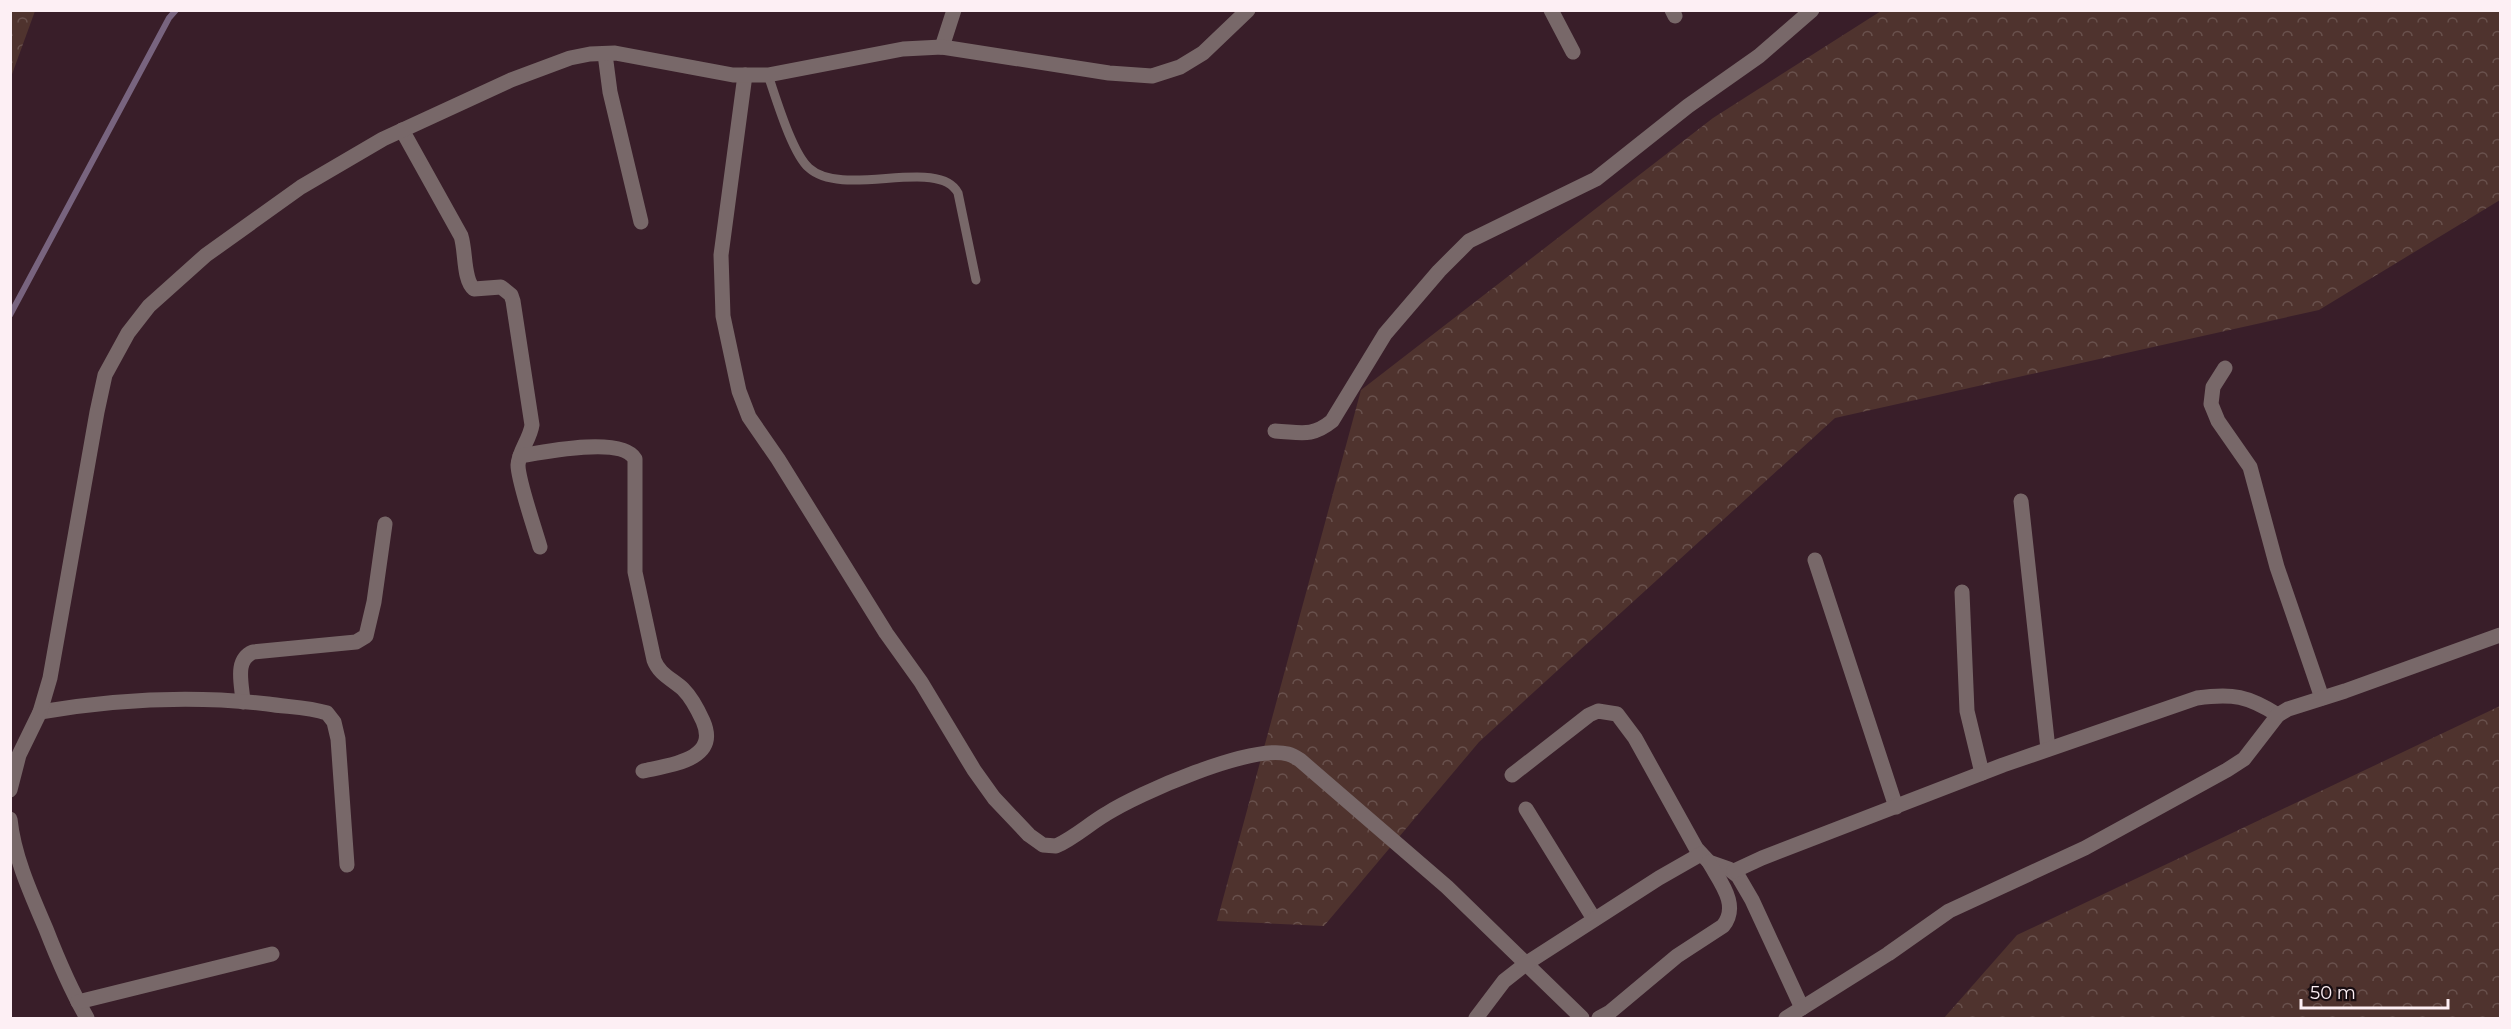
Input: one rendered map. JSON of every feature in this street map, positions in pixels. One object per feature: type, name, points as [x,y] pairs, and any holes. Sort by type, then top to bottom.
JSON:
[{"type":"street","points":[[942,47],[954,10]]},
{"type":"street","points":[[10,790],[19,755],[40,712],[50,678],[105,375],[128,333],[149,306],[206,255],[301,187],[383,139],[512,80],[570,58],[605,54],[636,56],[745,75],[768,75],[903,49],[942,47],[1109,73],[1152,76],[1180,68],[1203,53],[1248,10]]},
{"type":"street","points":[[1551,10],[1573,52]]},
{"type":"street","points":[[1275,431],[1310,433],[1320,431],[1332,421],[1385,334],[1469,241],[1596,179],[1688,106],[1759,56],[1812,10]]},
{"type":"street","points":[[605,54],[610,92],[641,222]]},
{"type":"street","points":[[745,75],[721,255],[723,316],[739,391],[749,417],[994,798],[1029,835],[1043,845],[1056,846],[1140,794],[1185,776],[1242,759],[1287,754],[1300,760],[1447,886],[1582,1018]]},
{"type":"street","points":[[402,130],[460,236],[465,248],[468,284],[474,289],[501,287],[511,295],[532,412],[531,436],[520,456],[519,470],[540,547]]},
{"type":"street","points":[[2225,368],[2213,387],[2211,404],[2218,421],[2250,467],[2277,567],[2322,698]]},
{"type":"street","points":[[520,456],[561,449],[597,447],[628,451],[635,459],[634,572],[654,660],[659,670],[691,699],[708,735],[706,742],[696,755],[673,765],[643,771]]},
{"type":"street","points":[[2022,501],[2048,749]]},
{"type":"street","points":[[243,702],[241,669],[243,658],[247,654],[356,642],[366,636],[372,613],[385,524]]},
{"type":"street","points":[[1815,560],[1896,807]]},
{"type":"street","points":[[1962,592],[1967,711],[1982,773]]},
{"type":"street","points":[[1786,1018],[1888,954],[1949,911],[2105,837],[2221,774],[2244,759],[2275,720],[2288,709],[2500,635]]},
{"type":"street","points":[[1734,871],[1762,858],[1982,773],[2198,698],[2227,694],[2245,697],[2258,702],[2275,720]]},
{"type":"street","points":[[40,712],[89,704],[156,698],[200,698],[319,710],[331,716],[338,739],[347,866]]},
{"type":"street","points":[[1512,775],[1589,715],[1598,711],[1617,714],[1635,738],[1728,896],[1731,907],[1727,920],[1722,926],[1669,963],[1610,1012],[1599,1018]]},
{"type":"street","points":[[1526,809],[1594,920]]},
{"type":"street","points":[[10,819],[15,847],[30,894],[87,1018]]},
{"type":"street","points":[[1476,1018],[1504,981],[1527,963],[1594,920],[1705,858]]},
{"type":"street","points":[[1705,858],[1734,871],[1752,900],[1802,1008]]},
{"type":"street","points":[[78,1002],[272,954]]},
{"type":"lane","points":[[768,75],[796,149],[807,166],[815,173],[841,179],[883,180],[934,177],[947,181],[955,187],[976,280]]},
{"type":"green space","points":[[10,11],[35,11],[11,77]]},
{"type":"green space","points":[[1881,11],[2500,11],[2500,200],[2319,310],[1835,418],[1479,742],[1324,926],[1217,921],[1361,390],[1713,118]]},
{"type":"green space","points":[[2500,706],[2500,1018],[1944,1018],[2017,935]]},
{"type":"waterway","points":[[10,315],[169,18],[176,10]]}]
